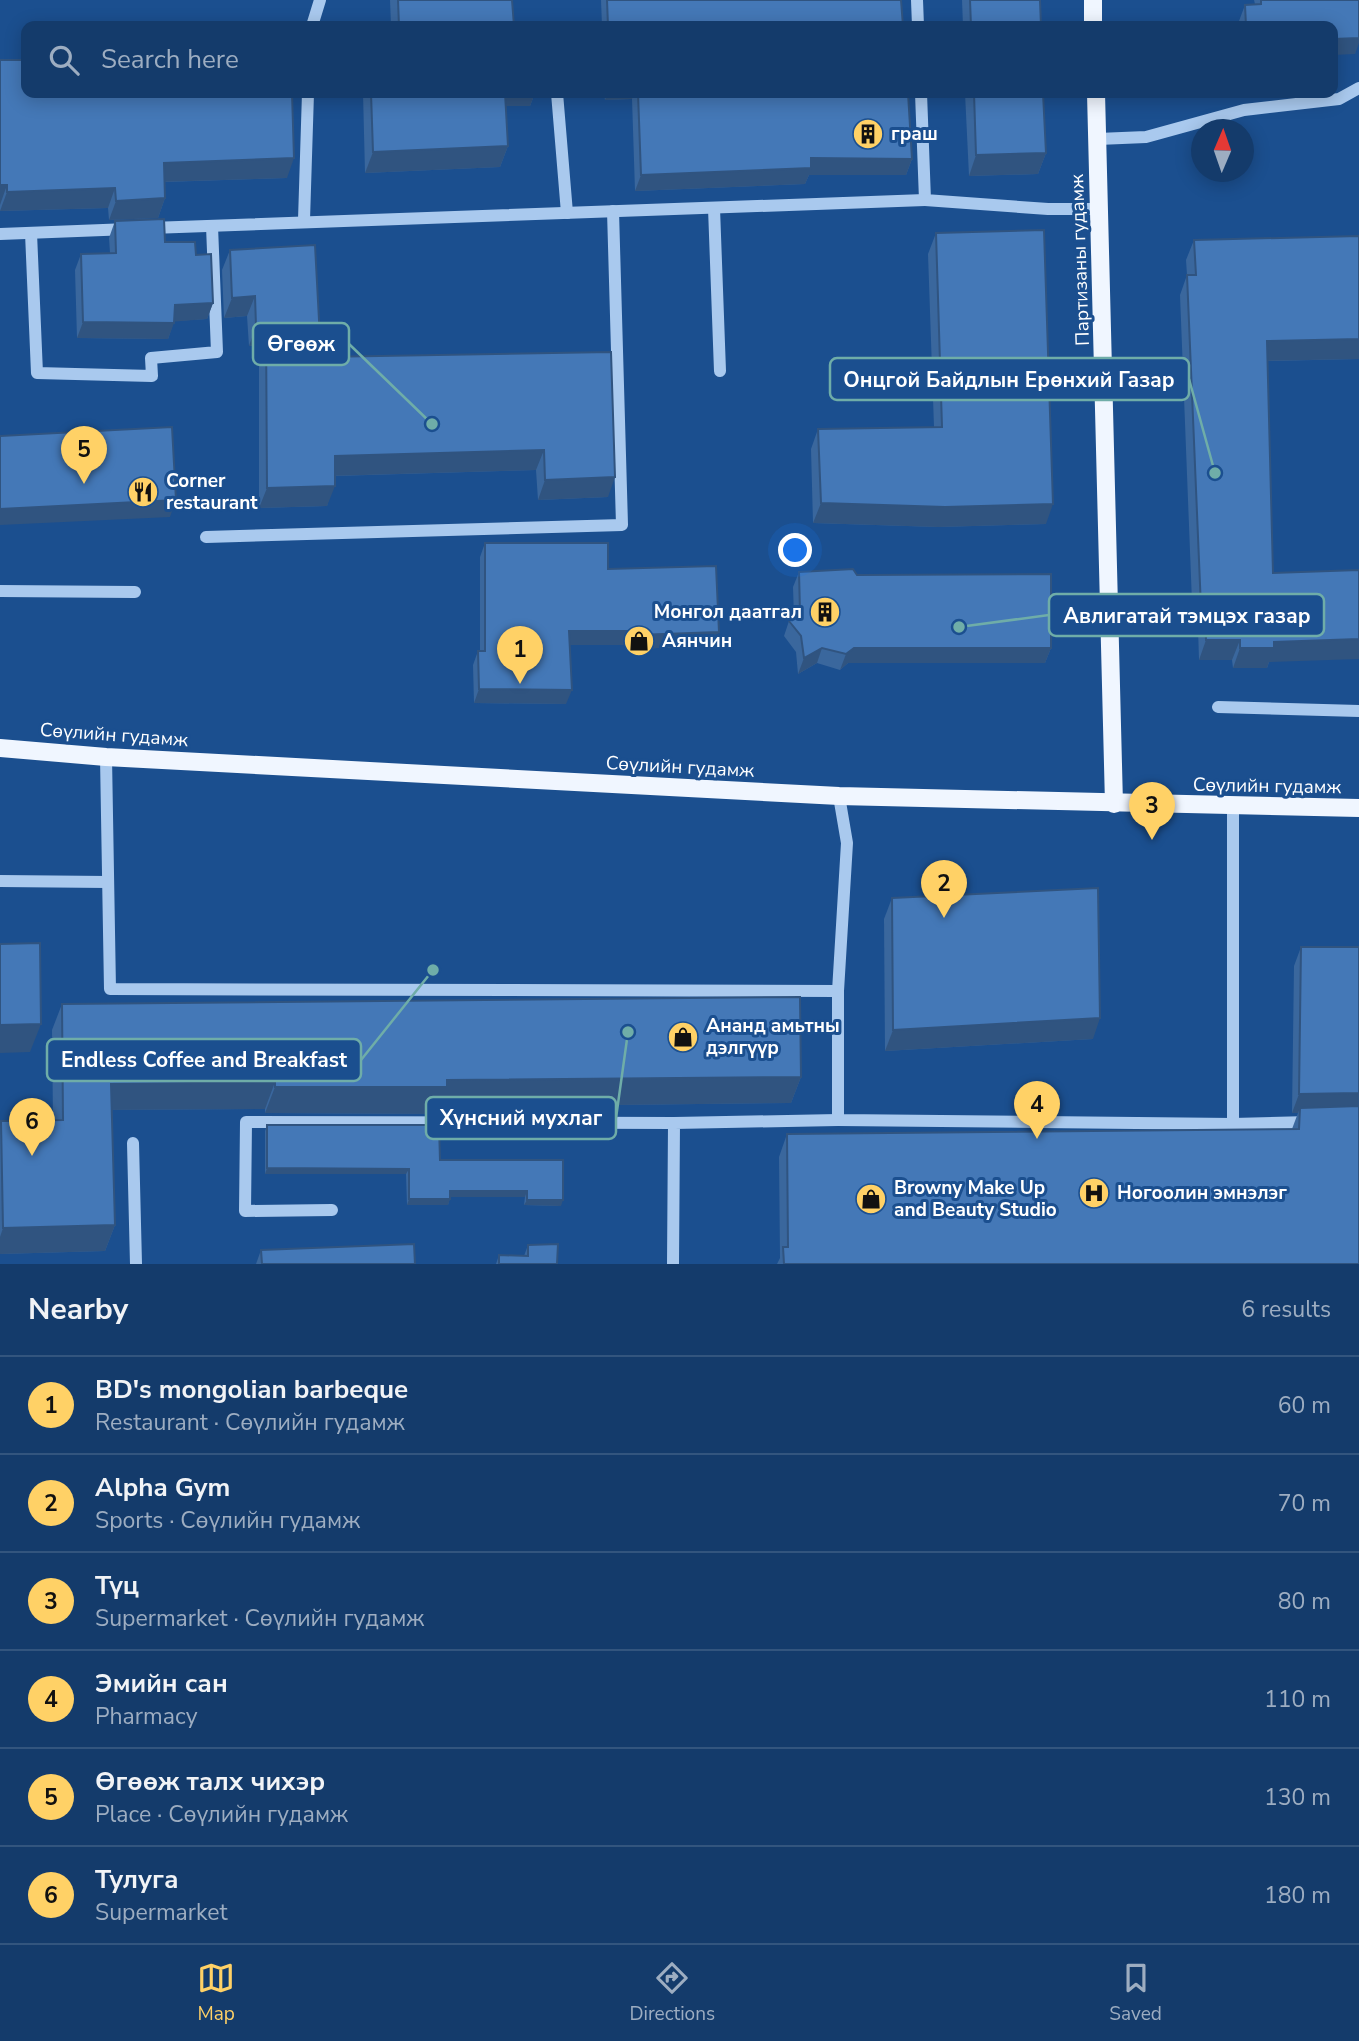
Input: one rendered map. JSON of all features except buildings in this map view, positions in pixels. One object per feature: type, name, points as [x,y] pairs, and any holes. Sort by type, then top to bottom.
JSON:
[{"type":"main road","points":[[1093,0],[1094,21]]},
{"type":"main road","name":"Партизаны гудамж","points":[[1096,98],[1114,804]]},
{"type":"main road","name":"Сөүлийн гудамж","points":[[0,748],[106,757],[839,796],[1233,808],[1359,808]]},
{"type":"street","points":[[314,21],[320,0]]},
{"type":"street","points":[[917,0],[918,21]]},
{"type":"street","points":[[1098,139],[1146,137],[1244,110],[1339,99],[1359,88]]},
{"type":"street","points":[[304,220],[308,98]]},
{"type":"street","points":[[557,98],[567,213]]},
{"type":"street","points":[[920,98],[925,200]]},
{"type":"street","points":[[0,234],[304,220],[925,200],[1048,209],[1100,209]]},
{"type":"street","points":[[715,208],[720,371]]},
{"type":"street","points":[[206,537],[622,525],[613,211]]},
{"type":"street","points":[[31,233],[37,373],[152,376],[151,358],[217,352],[212,226]]},
{"type":"street","points":[[0,591],[135,592]]},
{"type":"street","points":[[1218,707],[1359,711]]},
{"type":"street","points":[[106,757],[110,989],[838,991]]},
{"type":"street","points":[[838,1120],[838,991],[847,842],[839,796]]},
{"type":"street","points":[[1233,808],[1233,1124]]},
{"type":"street","points":[[0,881],[108,882]]},
{"type":"street","points":[[332,1210],[245,1211],[246,1122],[838,1120],[1233,1124],[1321,1121]]},
{"type":"street","points":[[673,1264],[674,1122]]},
{"type":"street","points":[[133,1143],[135,1264]]},
{"type":"place","name":"граш","points":[[868,134]]},
{"type":"place","name":"Өгөөж","points":[[432,424]]},
{"type":"place","name":"Онцгой Байдлын Ерөнхий Газар","points":[[1215,473]]},
{"type":"place","name":"Өгөөж талх чихэр","points":[[84,484]]},
{"type":"place","name":"Corner restaurant","points":[[143,492]]},
{"type":"place","name":"Монгол даатгал","points":[[825,612]]},
{"type":"place","name":"Авлигатай тэмцэх газар","points":[[959,627]]},
{"type":"place","name":"Аянчин","points":[[639,641]]},
{"type":"place","name":"BD's mongolian barbeque","points":[[520,684]]},
{"type":"place","name":"Түц","points":[[1152,840]]},
{"type":"place","name":"Alpha Gym","points":[[944,918]]},
{"type":"place","name":"Endless Coffee and Breakfast","points":[[433,970]]},
{"type":"place","name":"Хүнсний мухлаг","points":[[628,1032]]},
{"type":"place","name":"Ананд амьтны дэлгүүр","points":[[683,1037]]},
{"type":"place","name":"Эмийн сан","points":[[1037,1139]]},
{"type":"place","name":"Тулуга","points":[[32,1156]]},
{"type":"place","name":"Ногоолин эмнэлэг","points":[[1094,1193]]},
{"type":"place","name":"Browny Make Up and Beauty Studio","points":[[871,1199]]}]
